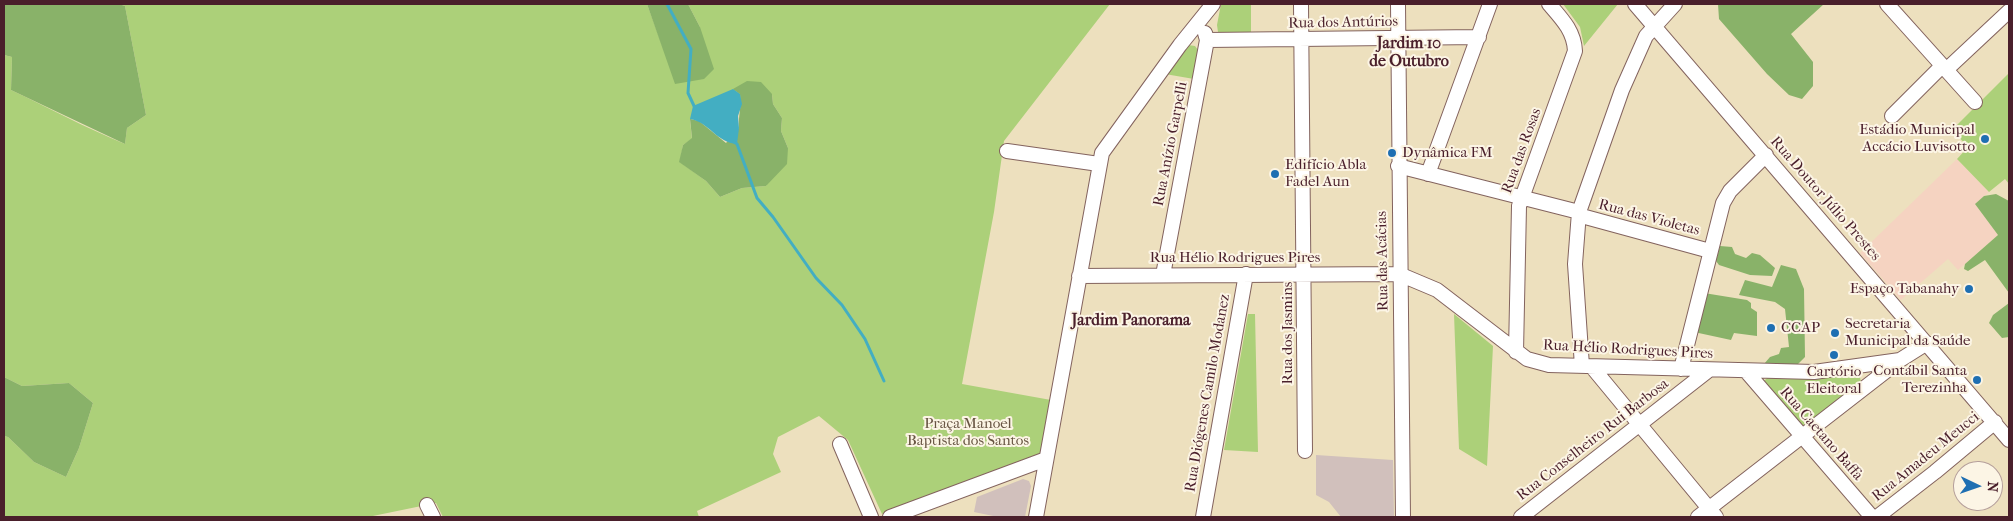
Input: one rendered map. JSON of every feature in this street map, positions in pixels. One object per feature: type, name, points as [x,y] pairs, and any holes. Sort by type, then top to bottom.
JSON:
[{"type":"street","points":[[1036,517],[1099,164],[1107,143],[1213,4]]},
{"type":"street","name":"Rua dos Jasmins","points":[[1301,4],[1305,451]]},
{"type":"street","name":"Rua das Acácias","points":[[1398,4],[1399,274],[1403,517]]},
{"type":"street","points":[[1428,174],[1490,4]]},
{"type":"street","name":"Rua das Rosas","points":[[1516,352],[1518,214],[1521,198],[1575,51],[1572,34],[1568,25],[1549,4]]},
{"type":"street","name":"Rua Doutor Júlio Prestes","points":[[1634,4],[1766,155],[2009,440]]},
{"type":"street","points":[[1675,4],[1653,25],[1646,36],[1622,90],[1579,214],[1575,264],[1587,367],[1640,424],[1708,514],[1802,436],[1900,360]]},
{"type":"street","points":[[1887,4],[1975,102]]},
{"type":"street","points":[[1892,116],[2009,11]]},
{"type":"street","name":"Rua Anízio Garpelli","points":[[1163,275],[1207,40],[1200,20]]},
{"type":"street","name":"Rua dos Antúrios","points":[[1207,40],[1478,37]]},
{"type":"street","points":[[1007,150],[1099,164]]},
{"type":"street","name":"Rua Conselheiro Rui Barbosa","points":[[1681,369],[1710,251],[1726,197],[1766,155]]},
{"type":"street","name":"Rua das Violetas","points":[[1398,166],[1710,251]]},
{"type":"street","name":"Rua Diógenes Camilo Modanez","points":[[1203,517],[1246,274]]},
{"type":"street","name":"Rua Hélio Rodrigues Pires","points":[[1079,276],[1399,274],[1437,290],[1516,352],[1527,359],[1542,364],[1803,373],[1900,360],[1927,343]]},
{"type":"street","points":[[1855,367],[1865,379],[1864,388]]},
{"type":"street","name":"Rua Conselheiro Rui Barbosa","points":[[1521,517],[1709,370]]},
{"type":"street","name":"Rua Caetano Baffa","points":[[1746,371],[1872,517]]},
{"type":"street","name":"Rua Amadeu Meucci","points":[[1877,517],[1995,422]]},
{"type":"street","points":[[840,444],[871,517]]},
{"type":"street","points":[[890,517],[911,513],[1046,460]]},
{"type":"shaded area","points":[[1957,159],[1989,192],[1975,204],[1998,235],[1958,270],[1948,259],[1901,300],[1860,253]]},
{"type":"shaded area","points":[[1316,455],[1393,460],[1394,517],[1341,517],[1329,502],[1316,495]]},
{"type":"shaded area","points":[[1023,479],[1029,481],[1031,486],[1025,517],[998,517],[974,512],[977,497]]},
{"type":"green space","points":[[4,4],[119,4],[125,6],[146,115],[127,128],[125,144],[11,90],[12,57],[4,55]]},
{"type":"green space","name":"Praça Manoel Baptista dos Santos","points":[[119,4],[647,4],[676,83],[700,27],[688,4],[1110,4],[1004,141],[994,212],[962,384],[1051,400],[1041,452],[1038,455],[882,514],[848,440],[819,416],[778,437],[773,454],[781,472],[697,511],[699,517],[443,517],[436,503],[368,517],[4,517],[4,436],[8,437],[34,462],[66,477],[79,448],[93,403],[69,383],[22,386],[4,377],[4,55],[12,57],[11,90],[125,144],[127,128],[146,115],[125,6]],"holes":[[[772,94],[773,104],[782,118],[781,131],[788,148],[766,186],[742,188],[720,197],[706,181],[680,162],[683,145],[692,139],[690,120]]]},
{"type":"green space","points":[[647,4],[688,4],[700,27],[714,69],[704,79],[675,84]]},
{"type":"green space","points":[[1221,4],[1251,4],[1251,34],[1218,32],[1217,25]]},
{"type":"green space","points":[[1563,4],[1618,4],[1584,46],[1580,27]]},
{"type":"green space","points":[[1718,4],[1824,4],[1791,34],[1813,62],[1813,86],[1802,99],[1789,95],[1767,74],[1719,19]]},
{"type":"green space","points":[[1188,45],[1195,46],[1198,50],[1194,79],[1165,74]]},
{"type":"green space","name":"Estádio Municipal Accácio Luvisotto","points":[[2009,73],[2009,184],[2005,179],[1989,192],[1957,159],[1968,147],[1952,130]]},
{"type":"green space","points":[[747,81],[761,82],[772,94],[773,104],[782,118],[781,131],[788,148],[787,164],[766,186],[742,188],[720,197],[706,181],[679,162],[683,145],[692,138],[690,119],[699,121],[726,143],[739,128],[740,94],[733,89]]},
{"type":"green space","points":[[1996,194],[2009,201],[2009,293],[1985,260],[1968,271],[1964,269],[1965,264],[1998,235],[1975,204],[1984,196]]},
{"type":"green space","points":[[1720,246],[1732,247],[1735,254],[1746,258],[1752,253],[1760,255],[1775,268],[1772,276],[1750,275],[1719,265],[1716,261]]},
{"type":"green space","points":[[1781,265],[1796,269],[1804,289],[1805,357],[1798,364],[1764,364],[1770,357],[1779,354],[1781,348],[1789,347],[1785,309],[1775,302],[1739,295],[1745,280],[1772,287]]},
{"type":"green space","points":[[1704,293],[1747,300],[1751,303],[1751,308],[1757,312],[1757,336],[1734,333],[1731,340],[1694,332]]},
{"type":"green space","points":[[2009,303],[2009,337],[2002,338],[1989,323],[1993,315]]},
{"type":"green space","points":[[1248,314],[1255,314],[1258,452],[1224,450]]},
{"type":"green space","points":[[1454,314],[1493,346],[1487,466],[1459,449]]},
{"type":"green space","points":[[1856,373],[1860,377],[1861,383],[1804,428],[1763,382],[1767,378],[1806,379]]},
{"type":"green space","points":[[4,377],[22,386],[69,383],[93,403],[79,448],[66,477],[34,462],[8,437],[4,436]]},
{"type":"water","points":[[733,89],[740,94],[742,104],[738,116],[737,144],[724,140],[703,124],[690,119],[693,106]]},
{"type":"waterway","points":[[667,4],[691,49],[688,93],[695,108]]},
{"type":"waterway","points":[[734,142],[737,144],[757,198],[773,217],[816,278],[842,305],[865,339],[884,381]]},
{"type":"place","name":"Estádio Municipal Accácio Luvisotto","points":[[1985,139]]},
{"type":"place","name":"Dynâmica FM","points":[[1392,153]]},
{"type":"place","name":"Edifício Abla Fadel Aun","points":[[1275,174]]},
{"type":"place","name":"Espaço Tabanahy","points":[[1969,289]]},
{"type":"place","name":"CCAP","points":[[1771,328]]},
{"type":"place","name":"Secretaria Municipal da Saúde","points":[[1835,333]]},
{"type":"place","name":"Cartório Eleitoral","points":[[1834,355]]},
{"type":"place","name":"Contábil Santa Terezinha","points":[[1977,380]]},
{"type":"district","name":"Jardim 10 de Outubro","points":[[1409,53]]},
{"type":"district","name":"Jardim Panorama","points":[[1131,321]]}]
